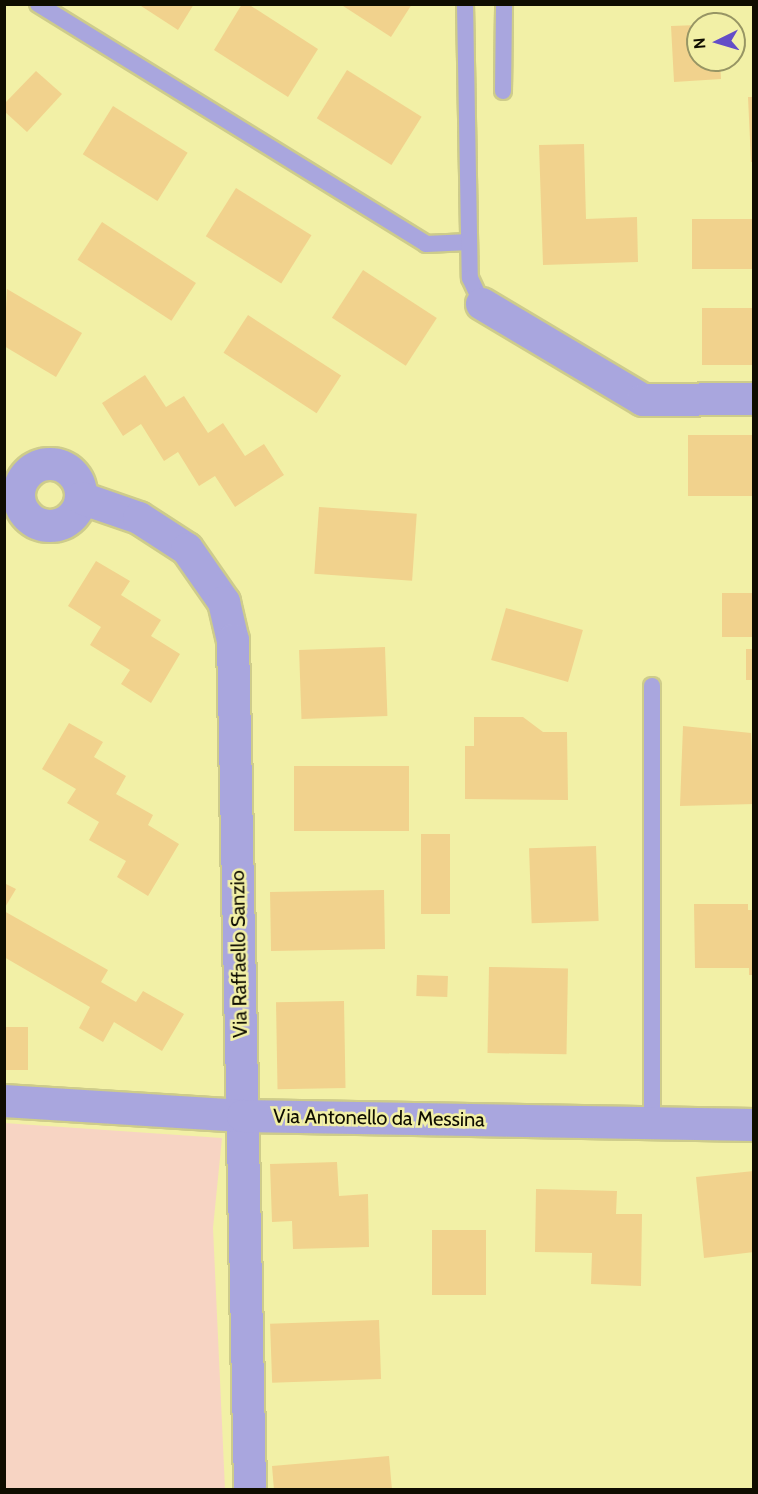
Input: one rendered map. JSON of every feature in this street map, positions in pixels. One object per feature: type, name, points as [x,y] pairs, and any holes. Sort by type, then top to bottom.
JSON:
[{"type":"street","points":[[482,304],[644,400],[753,399]]},
{"type":"street","name":"Via Raffaello Sanzio","points":[[81,498],[140,518],[187,549],[224,602],[233,640],[250,1490]]},
{"type":"street","name":"Via Antonello da Messina","points":[[4,1101],[243,1116],[753,1125]]},
{"type":"lane","points":[[38,4],[426,244],[469,242]]},
{"type":"lane","points":[[465,4],[470,278],[482,304]]},
{"type":"lane","points":[[504,4],[504,91]]},
{"type":"lane","points":[[652,686],[652,1123]]},
{"type":"shaded area","points":[[4,1123],[222,1138],[213,1228],[225,1489],[5,1489]]},
{"type":"building","points":[[138,4],[194,4],[178,30]]},
{"type":"building","points":[[242,4],[248,4],[318,49],[288,97],[214,50]]},
{"type":"building","points":[[340,4],[412,4],[391,37]]},
{"type":"building","points":[[686,25],[686,72],[721,72],[721,79],[674,82],[671,26]]},
{"type":"building","points":[[347,70],[422,117],[391,165],[317,118]]},
{"type":"building","points":[[36,71],[62,94],[27,132],[4,111],[4,104]]},
{"type":"building","points":[[748,97],[754,97],[754,162],[751,162]]},
{"type":"building","points":[[113,106],[188,153],[157,201],[83,154]]},
{"type":"building","points":[[584,144],[586,219],[637,217],[638,262],[543,265],[539,145]]},
{"type":"building","points":[[236,188],[311,235],[281,284],[206,236]]},
{"type":"building","points":[[692,219],[754,219],[754,269],[692,269]]},
{"type":"building","points":[[102,222],[196,283],[171,321],[77,260]]},
{"type":"building","points":[[363,270],[437,318],[406,366],[332,318]]},
{"type":"building","points":[[7,289],[82,333],[56,377],[4,346]]},
{"type":"building","points":[[702,308],[754,308],[754,365],[702,365]]},
{"type":"building","points":[[248,315],[341,375],[317,413],[223,353]]},
{"type":"building","points":[[145,375],[166,407],[184,396],[208,433],[223,423],[245,456],[264,444],[284,475],[235,507],[215,476],[199,486],[178,452],[164,461],[141,424],[123,436],[102,403]]},
{"type":"building","points":[[688,435],[754,435],[754,496],[688,496]]},
{"type":"building","points":[[319,507],[417,514],[412,581],[314,574]]},
{"type":"building","points":[[96,561],[130,581],[121,595],[161,620],[151,636],[180,654],[151,703],[121,684],[130,670],[90,645],[101,627],[68,606]]},
{"type":"building","points":[[722,593],[754,593],[754,637],[722,637]]},
{"type":"building","points":[[506,608],[583,630],[568,682],[491,660]]},
{"type":"building","points":[[385,647],[387,716],[301,719],[299,650]]},
{"type":"building","points":[[746,649],[754,649],[754,680],[746,680]]},
{"type":"building","points":[[474,717],[523,717],[543,732],[567,732],[568,800],[465,799],[465,746],[474,746]]},
{"type":"building","points":[[69,723],[103,742],[94,757],[126,776],[116,794],[153,815],[148,825],[179,844],[148,896],[117,877],[126,861],[89,840],[99,822],[67,803],[76,789],[42,769]]},
{"type":"building","points":[[683,726],[751,733],[754,804],[680,806]]},
{"type":"building","points":[[294,766],[409,766],[409,831],[294,831]]},
{"type":"building","points":[[421,834],[450,834],[450,914],[421,914]]},
{"type":"building","points":[[596,846],[599,921],[532,923],[529,848]]},
{"type":"building","points":[[4,883],[16,889],[4,909]]},
{"type":"building","points":[[384,890],[385,949],[271,951],[270,892]]},
{"type":"building","points":[[694,904],[748,904],[748,910],[754,910],[754,975],[749,975],[749,968],[695,968]]},
{"type":"building","points":[[4,911],[108,970],[101,982],[136,1002],[143,991],[184,1014],[162,1051],[114,1022],[103,1042],[79,1028],[90,1007],[4,957]]},
{"type":"building","points":[[489,967],[568,968],[566,1054],[487,1053]]},
{"type":"building","points":[[417,975],[448,976],[447,997],[416,996]]},
{"type":"building","points":[[344,1001],[346,1088],[278,1089],[276,1002]]},
{"type":"building","points":[[5,1027],[28,1027],[28,1070],[5,1070]]},
{"type":"building","points":[[337,1162],[339,1196],[368,1194],[369,1247],[293,1249],[292,1221],[272,1222],[270,1164]]},
{"type":"building","points":[[754,1171],[754,1252],[704,1258],[696,1177]]},
{"type":"building","points":[[536,1189],[617,1191],[616,1214],[642,1214],[641,1286],[591,1284],[592,1253],[535,1252]]},
{"type":"building","points":[[432,1230],[486,1230],[486,1295],[432,1295]]},
{"type":"building","points":[[379,1320],[381,1379],[272,1383],[270,1324]]},
{"type":"building","points":[[389,1456],[392,1490],[274,1490],[272,1466]]}]
